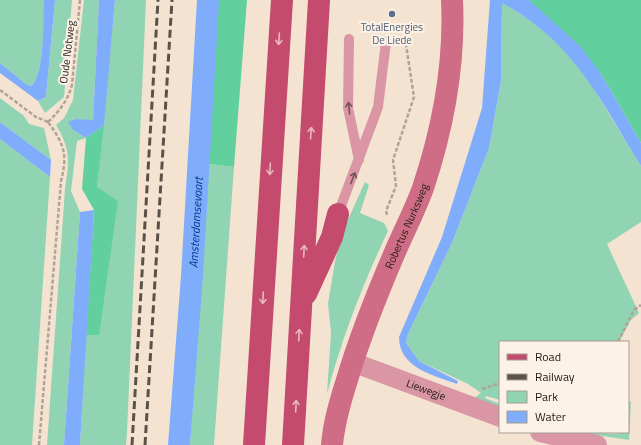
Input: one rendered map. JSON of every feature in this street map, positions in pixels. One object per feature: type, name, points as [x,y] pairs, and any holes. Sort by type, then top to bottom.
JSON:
[{"type":"main road","points":[[254,445],[282,0]]},
{"type":"main road","points":[[293,445],[320,0]]},
{"type":"main road","name":"Robertus Nurksweg","points":[[332,445],[337,413],[352,362],[381,287],[422,189],[438,135],[448,81],[453,21],[452,0]]},
{"type":"main road","points":[[301,304],[332,237],[338,214]]},
{"type":"main road","points":[[246,445],[255,418]]},
{"type":"street","name":"Liewegje","points":[[352,362],[499,417]]},
{"type":"street","points":[[544,433],[597,445]]},
{"type":"lane","points":[[349,39],[348,108],[359,160]]},
{"type":"lane","points":[[338,214],[378,107],[386,42]]},
{"type":"path","name":"Oude Notweg","points":[[48,122],[64,106],[69,97],[72,85],[80,0]]},
{"type":"path","points":[[406,45],[414,97],[393,160],[396,186],[386,211],[390,222],[406,228]]},
{"type":"path","points":[[0,90],[36,117],[48,122],[61,143],[65,159],[61,181],[39,445]]},
{"type":"path","points":[[618,341],[634,310],[641,304]]},
{"type":"path","points":[[486,386],[499,383]]},
{"type":"green space","points":[[0,0],[45,0],[41,59],[36,80],[31,86],[26,84],[0,63]]},
{"type":"green space","points":[[55,0],[72,0],[64,97],[45,113],[38,101],[46,97]]},
{"type":"green space","points":[[84,0],[99,0],[93,121],[76,119],[73,130],[86,138],[77,141],[71,191],[80,212],[64,445],[47,445],[68,163],[68,156],[64,142],[56,125],[64,118],[73,100]]},
{"type":"green space","points":[[115,0],[146,0],[127,433],[126,445],[80,445],[86,335],[99,335],[97,187]]},
{"type":"green space","points":[[217,0],[247,0],[234,167],[209,164]]},
{"type":"green space","points":[[529,0],[641,0],[641,143],[601,74]]},
{"type":"green space","points":[[502,2],[534,23],[562,47],[587,78],[641,166],[641,222],[607,244],[639,313],[630,321],[620,341],[499,341],[499,400],[486,396],[485,398],[499,404],[499,407],[474,398],[481,393],[468,384],[419,361],[406,343],[408,334],[452,243],[489,148],[501,81]]},
{"type":"green space","points":[[0,98],[24,116],[29,124],[44,128],[51,160],[0,122]]},
{"type":"green space","points":[[104,125],[97,187],[118,201],[99,335],[86,335],[94,210],[82,189],[86,138]]},
{"type":"green space","points":[[0,139],[50,177],[32,445],[0,445]]},
{"type":"green space","points":[[209,164],[234,167],[214,445],[190,445]]},
{"type":"green space","points":[[365,182],[369,185],[360,213],[384,223],[388,231],[354,311],[339,352],[327,394],[331,333],[328,304],[335,261],[342,233]]},
{"type":"green space","points":[[629,401],[631,402],[629,440],[584,433],[629,433]]},
{"type":"water","points":[[44,0],[55,0],[46,97],[38,101],[0,73],[0,63],[26,84],[31,86],[36,80],[41,59]]},
{"type":"water","points":[[99,0],[115,0],[104,125],[86,138],[73,130],[68,122],[76,119],[93,120]]},
{"type":"water","points":[[490,0],[529,0],[580,46],[601,74],[641,143],[641,166],[598,96],[567,54],[527,18],[502,3],[501,81],[489,148],[452,243],[408,334],[406,343],[419,361],[458,381],[457,384],[419,369],[411,363],[401,348],[399,337],[442,237],[482,108]]},
{"type":"water","points":[[0,122],[51,160],[50,177],[0,139]]},
{"type":"water","points":[[94,210],[80,445],[64,445],[80,212]]},
{"type":"waterway","name":"Amsterdamsevaart","points":[[179,445],[192,276],[208,0]]},
{"type":"railway","points":[[132,445],[158,0]]},
{"type":"railway","points":[[145,445],[172,0]]},
{"type":"place","name":"TotalEnergies De Liede","points":[[392,14]]}]
